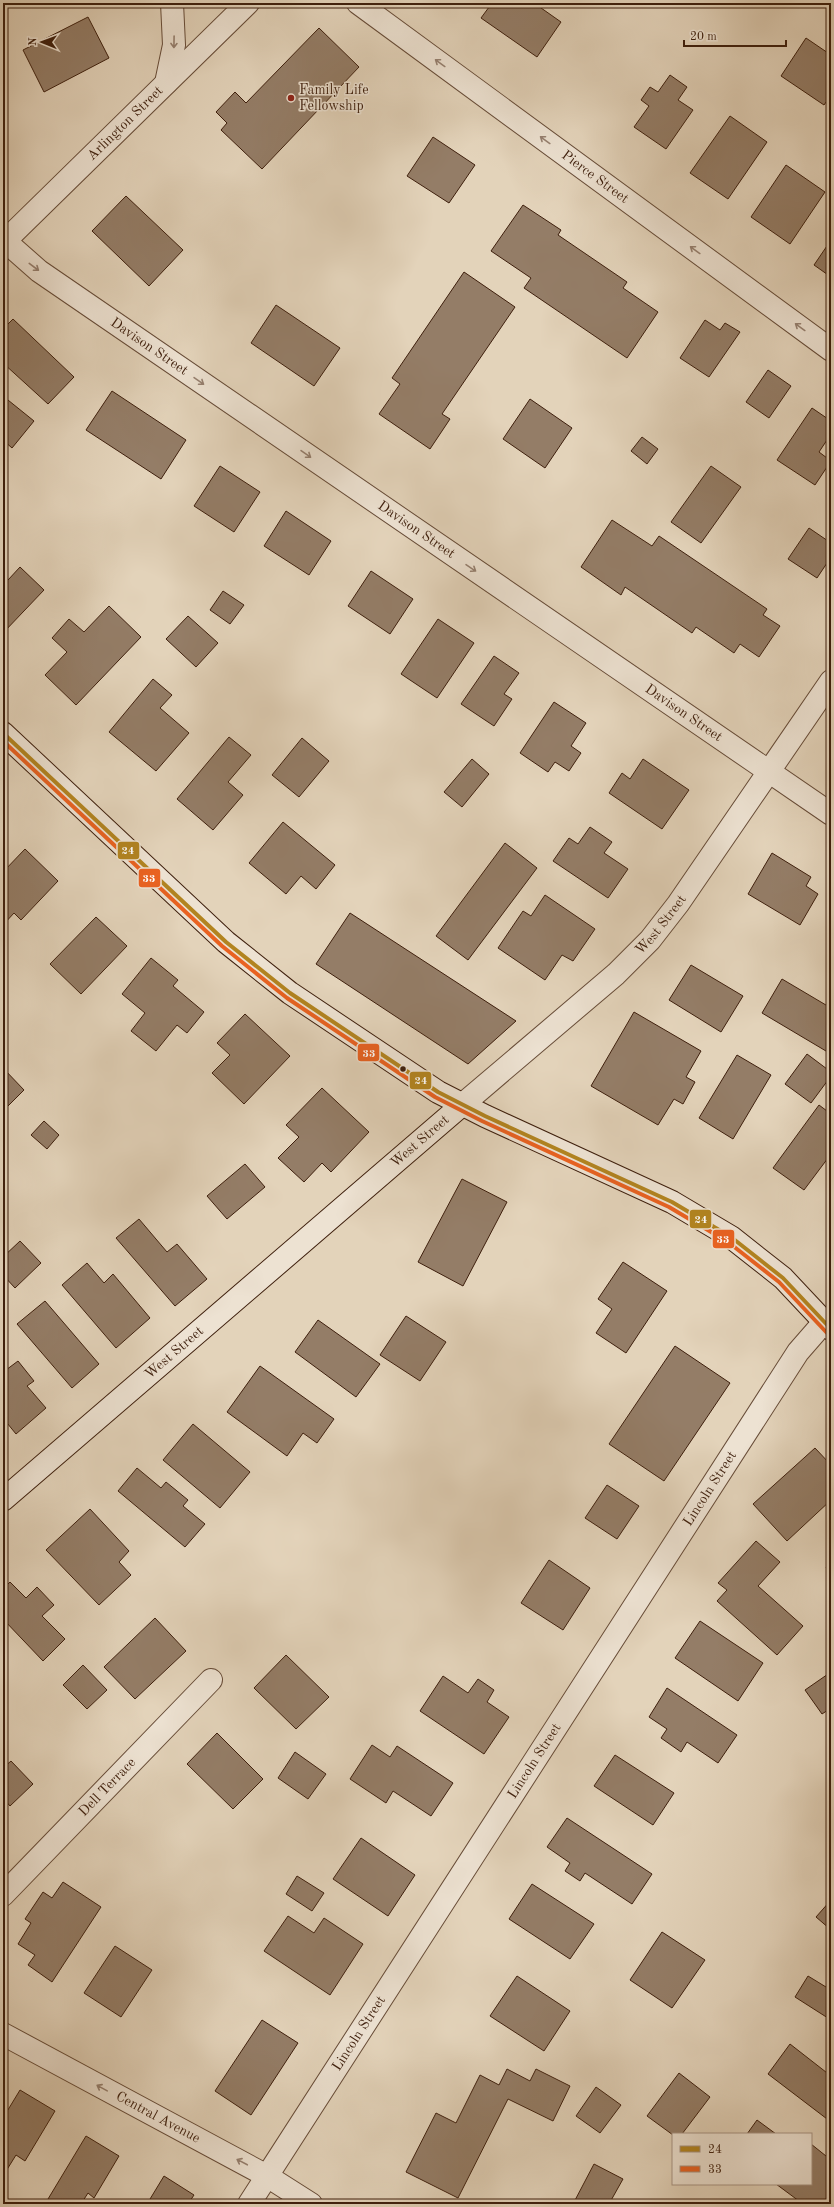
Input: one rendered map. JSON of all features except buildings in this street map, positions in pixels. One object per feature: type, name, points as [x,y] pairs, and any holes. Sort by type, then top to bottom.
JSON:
[{"type":"street","points":[[166,83],[174,45],[172,3]]},
{"type":"street","name":"Arlington Street","points":[[4,242],[248,3]]},
{"type":"street","name":"Pierce Street","points":[[358,3],[831,350]]},
{"type":"street","name":"Davison Street","points":[[4,242],[39,271],[831,814]]},
{"type":"street","name":"West Street","points":[[4,1496],[634,957],[678,904],[831,680]]},
{"type":"street","points":[[3,733],[198,917],[258,969],[327,1020],[422,1082],[462,1105],[642,1187],[700,1218],[757,1256],[806,1300],[828,1325]]},
{"type":"street","name":"Lincoln Street","points":[[249,2204],[798,1352],[828,1325]]},
{"type":"street","name":"Dell Terrace","points":[[3,1895],[211,1680]]},
{"type":"street","name":"Central Avenue","points":[[3,2034],[267,2176],[311,2204]]},
{"type":"transit line","name":"24","points":[[3,733],[226,942],[290,993],[438,1092],[485,1116],[672,1202],[731,1237],[783,1278],[831,1329]]},
{"type":"transit line","name":"33","points":[[3,741],[222,946],[287,998],[435,1097],[482,1121],[669,1207],[728,1242],[779,1282],[827,1333]]},
{"type":"place","name":"Family Life Fellowship","points":[[291,98]]}]
